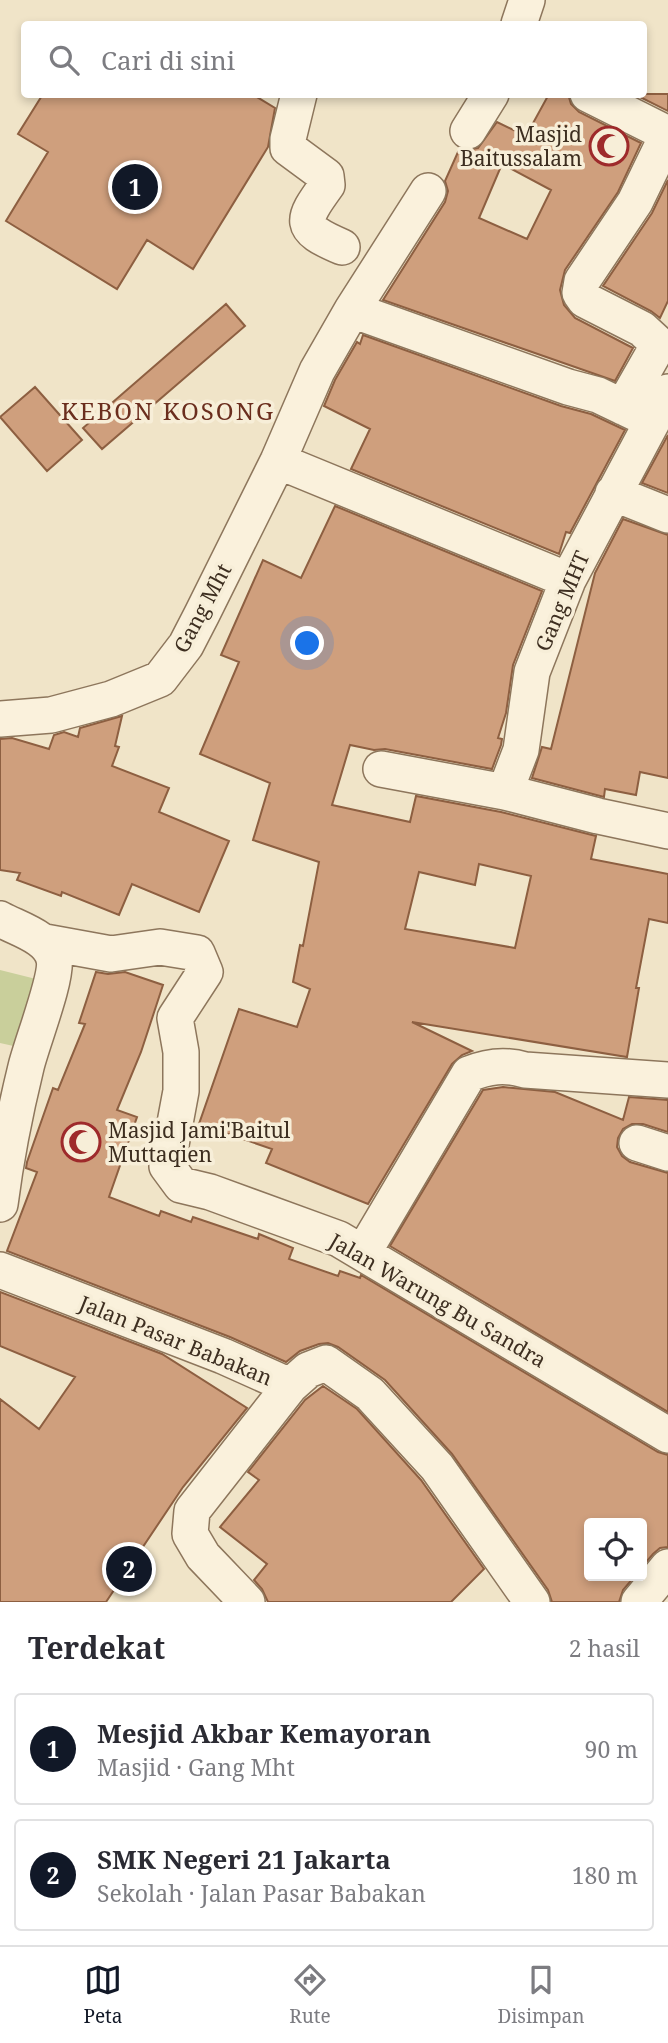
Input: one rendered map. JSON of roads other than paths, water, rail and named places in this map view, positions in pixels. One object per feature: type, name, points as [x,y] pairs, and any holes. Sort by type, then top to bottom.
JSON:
[{"type":"street","points":[[520,21],[527,0]]},
{"type":"street","points":[[298,98],[288,148],[327,176],[328,180],[307,212],[308,223],[312,232],[319,237],[365,257]]},
{"type":"street","points":[[468,131],[489,98]]},
{"type":"street","points":[[598,98],[665,124]]},
{"type":"street","name":"Gang MHT","points":[[505,792],[521,750],[532,672],[568,580],[613,493],[648,407],[654,341],[642,329],[586,300],[580,293],[582,281],[635,202],[665,124]]},
{"type":"street","name":"Gang Mht","points":[[0,719],[51,715],[111,699],[160,679],[191,635],[278,461],[317,371],[352,310],[365,257],[428,191]]},
{"type":"street","points":[[352,310],[568,387],[648,407]]},
{"type":"street","name":"Gang Mht","points":[[278,461],[568,580]]},
{"type":"street","points":[[613,493],[668,515]]},
{"type":"street","points":[[381,769],[505,792],[668,831]]},
{"type":"street","points":[[0,919],[45,942],[54,960],[50,987],[21,1089],[7,1151],[0,1204]]},
{"type":"street","name":"Jalan Warung Bu Sandra","points":[[45,942],[111,954],[160,947],[197,953],[205,972],[175,1018],[181,1052],[181,1091],[167,1166],[181,1185],[210,1192],[340,1239],[668,1434]]},
{"type":"street","points":[[363,1253],[469,1074],[485,1067],[510,1066],[525,1070],[668,1080]]},
{"type":"street","name":"Jalan Pasar Babakan","points":[[0,1270],[223,1356],[290,1386],[308,1370],[326,1363],[370,1394],[437,1466],[532,1602]]},
{"type":"street","points":[[247,1602],[203,1556],[190,1534],[192,1511],[290,1386]]},
{"type":"street","points":[[639,1602],[668,1567]]},
{"type":"place","name":"Masjid Baitussalam","points":[[609,146]]},
{"type":"place","name":"Mesjid Akbar Kemayoran","points":[[135,187]]},
{"type":"place","name":"Masjid Jami'Baitul Muttaqien","points":[[81,1142]]},
{"type":"place","name":"SMK Negeri 21 Jakarta","points":[[129,1569]]},
{"type":"district","name":"KEBON KOSONG","points":[[168,410]]}]
